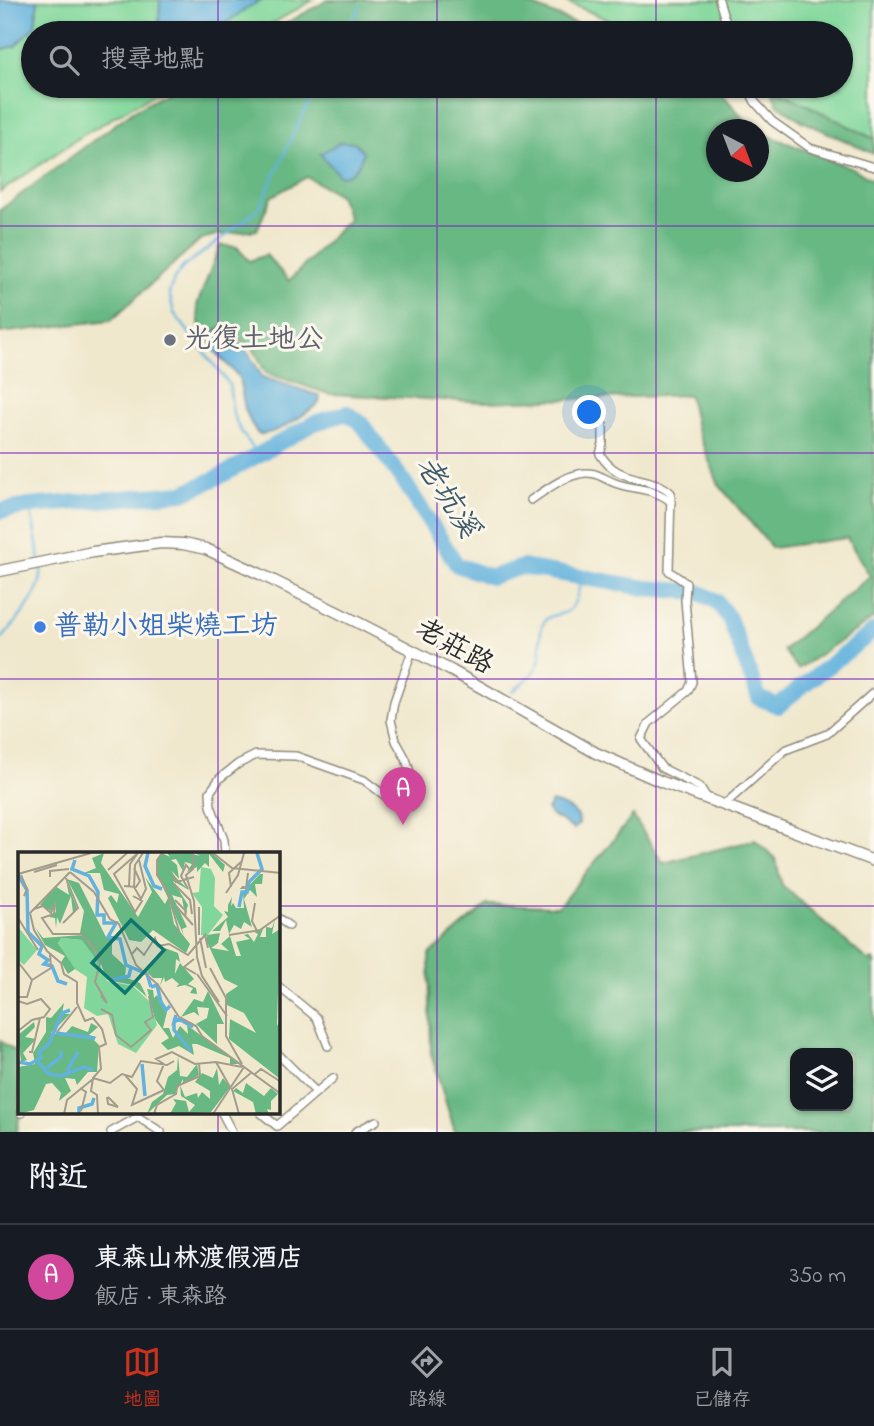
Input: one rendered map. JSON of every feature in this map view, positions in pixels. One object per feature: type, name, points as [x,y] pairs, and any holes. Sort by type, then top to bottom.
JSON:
[{"type":"street","points":[[719,0],[725,21]]},
{"type":"street","points":[[753,98],[772,121],[810,148],[874,167]]},
{"type":"street","points":[[603,425],[600,454],[603,459],[627,476],[661,485],[671,493],[669,571],[686,583],[692,682],[688,691],[649,723],[641,739],[662,768],[700,788],[707,799]]},
{"type":"street","points":[[531,500],[566,479],[578,474],[593,473],[616,483],[656,493],[671,502]]},
{"type":"street","name":"老莊路","points":[[0,571],[93,552],[161,543],[183,544],[206,550],[412,650],[596,752],[662,782],[874,861]]},
{"type":"street","points":[[225,852],[224,840],[211,806],[211,792],[220,778],[238,764],[256,755],[296,756],[364,780],[388,798],[412,806],[415,795],[412,779],[396,741],[391,720],[394,702],[412,650]]},
{"type":"street","points":[[724,805],[785,750],[827,734],[874,692]]},
{"type":"street","points":[[280,919],[289,926]]},
{"type":"street","points":[[280,988],[317,1018],[328,1046]]},
{"type":"street","points":[[280,1056],[316,1092]]},
{"type":"street","points":[[262,1114],[277,1126],[333,1078]]},
{"type":"street","points":[[223,1114],[232,1132]]},
{"type":"street","points":[[111,1132],[138,1117],[161,1132]]},
{"type":"street","points":[[355,1132],[376,1121]]},
{"type":"green space","points":[[0,0],[313,0],[277,21],[21,21],[21,98],[147,98],[80,137],[0,192]]},
{"type":"green space","points":[[328,0],[519,0],[569,21],[290,21]]},
{"type":"green space","points":[[562,0],[874,0],[874,139],[792,98],[853,98],[853,21],[611,21]]},
{"type":"green space","points":[[156,98],[726,98],[744,119],[706,119],[706,182],[769,182],[769,136],[854,169],[874,181],[874,618],[798,669],[783,650],[870,576],[847,538],[772,548],[719,485],[696,428],[689,395],[486,402],[329,394],[266,373],[254,350],[223,326],[201,337],[197,305],[220,245],[237,247],[249,261],[266,255],[289,281],[349,219],[339,195],[307,177],[271,197],[257,230],[201,239],[111,320],[0,333],[0,210],[133,111]]},
{"type":"green space","points":[[775,98],[792,98],[874,139],[874,154],[802,121],[777,104]]},
{"type":"green space","points":[[633,816],[663,863],[755,840],[775,858],[782,885],[868,961],[874,960],[874,1132],[455,1132],[431,1054],[429,955],[487,905],[558,907]]},
{"type":"green space","points":[[0,1041],[18,1053],[20,1114],[17,1132],[0,1132]]},
{"type":"water","points":[[0,0],[38,0],[36,21],[21,21],[21,40],[15,46],[0,50]]},
{"type":"water","points":[[160,0],[263,0],[229,21],[159,21]]},
{"type":"water","points":[[341,142],[355,142],[363,153],[355,169],[340,176],[320,154]]},
{"type":"water","points":[[222,329],[245,350],[262,377],[320,396],[319,403],[281,428],[258,434],[245,409],[239,377],[213,349],[210,336]]},
{"type":"water","points":[[552,802],[566,807],[578,816],[579,824],[574,829],[550,814],[547,809]]},
{"type":"waterway","points":[[352,21],[360,6]]},
{"type":"waterway","points":[[258,455],[240,430],[233,414],[229,384],[174,313],[169,293],[174,279],[183,267],[260,207],[312,98]]},
{"type":"waterway","name":"老坑溪","points":[[0,511],[183,493],[221,476],[314,423],[347,413],[361,423],[405,483],[457,565],[491,577],[522,567],[645,588],[698,592],[716,601],[729,618],[759,698],[778,706],[874,631]]},
{"type":"waterway","points":[[30,506],[40,561]]},
{"type":"waterway","points":[[0,641],[34,596],[41,576],[41,567]]},
{"type":"waterway","points":[[512,692],[536,668],[543,624],[549,617],[571,608],[582,576]]},
{"type":"place","name":"光復土地公","points":[[170,340]]},
{"type":"place","name":"普勒小姐柴燒工坊","points":[[40,627]]},
{"type":"place","name":"東森山林渡假酒店","points":[[403,825]]}]
